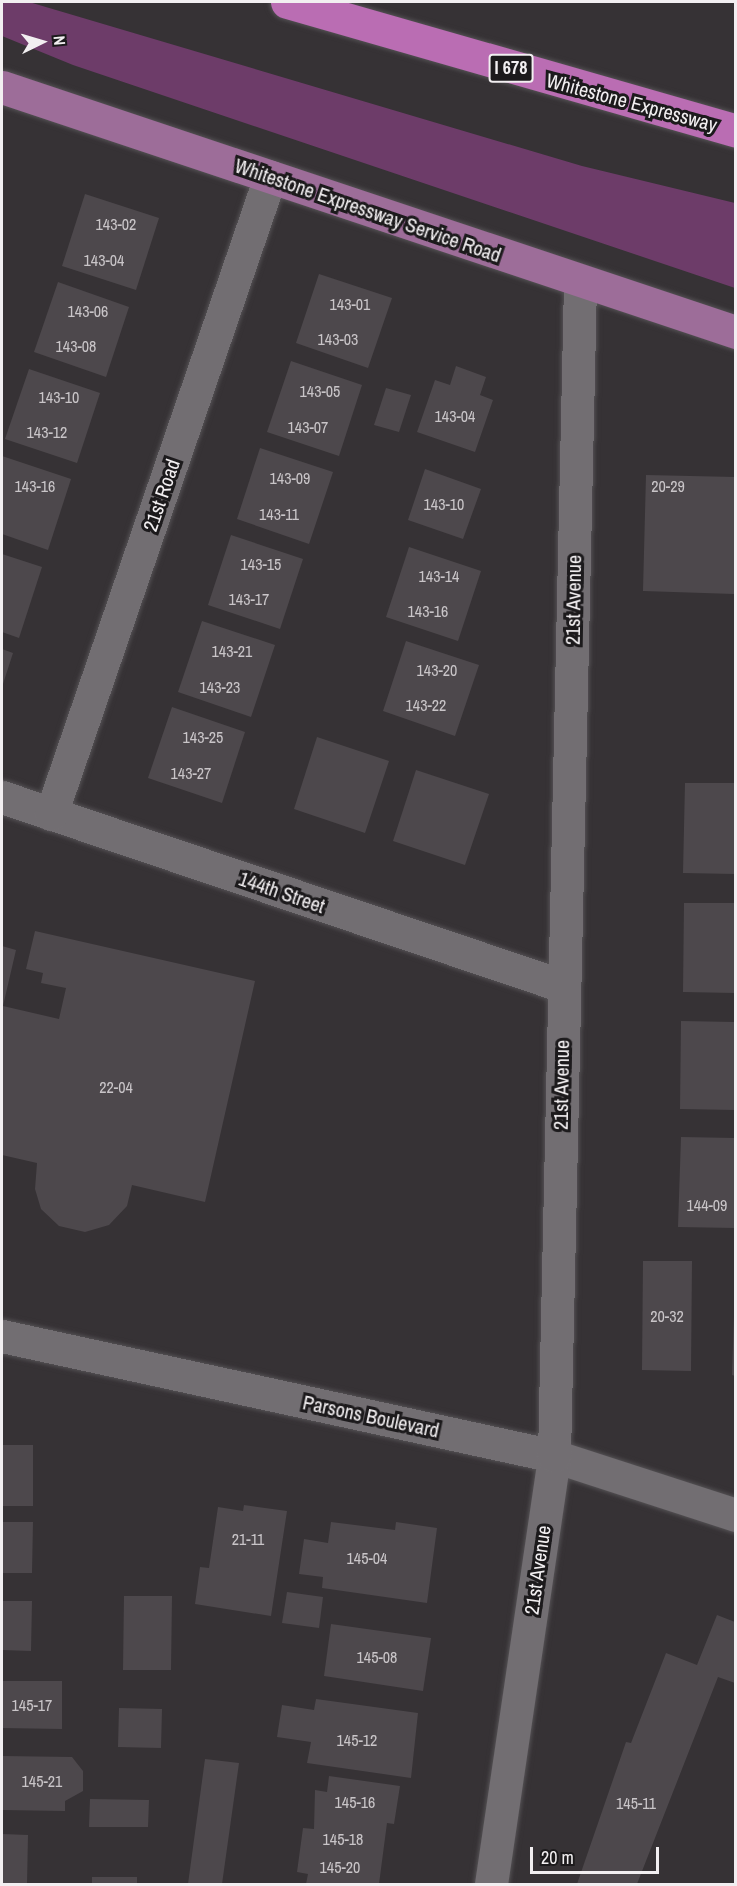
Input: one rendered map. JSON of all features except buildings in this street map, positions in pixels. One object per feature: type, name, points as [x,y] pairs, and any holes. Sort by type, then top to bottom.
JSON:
[{"type":"highway","name":"Whitestone Expressway","points":[[287,2],[735,130]]},
{"type":"main road","name":"Whitestone Expressway Service Road","points":[[2,87],[735,332]]},
{"type":"street","name":"21st Road","points":[[51,814],[270,177]]},
{"type":"street","name":"21st Avenue","points":[[491,1884],[554,1456],[580,282]]},
{"type":"street","name":"144th Street","points":[[2,798],[563,986]]},
{"type":"street","name":"Parsons Boulevard","points":[[2,1336],[554,1456],[735,1515]]},
{"type":"shaded area","points":[[2,2],[29,2],[582,166],[735,203],[735,288],[73,65],[2,36]]}]
